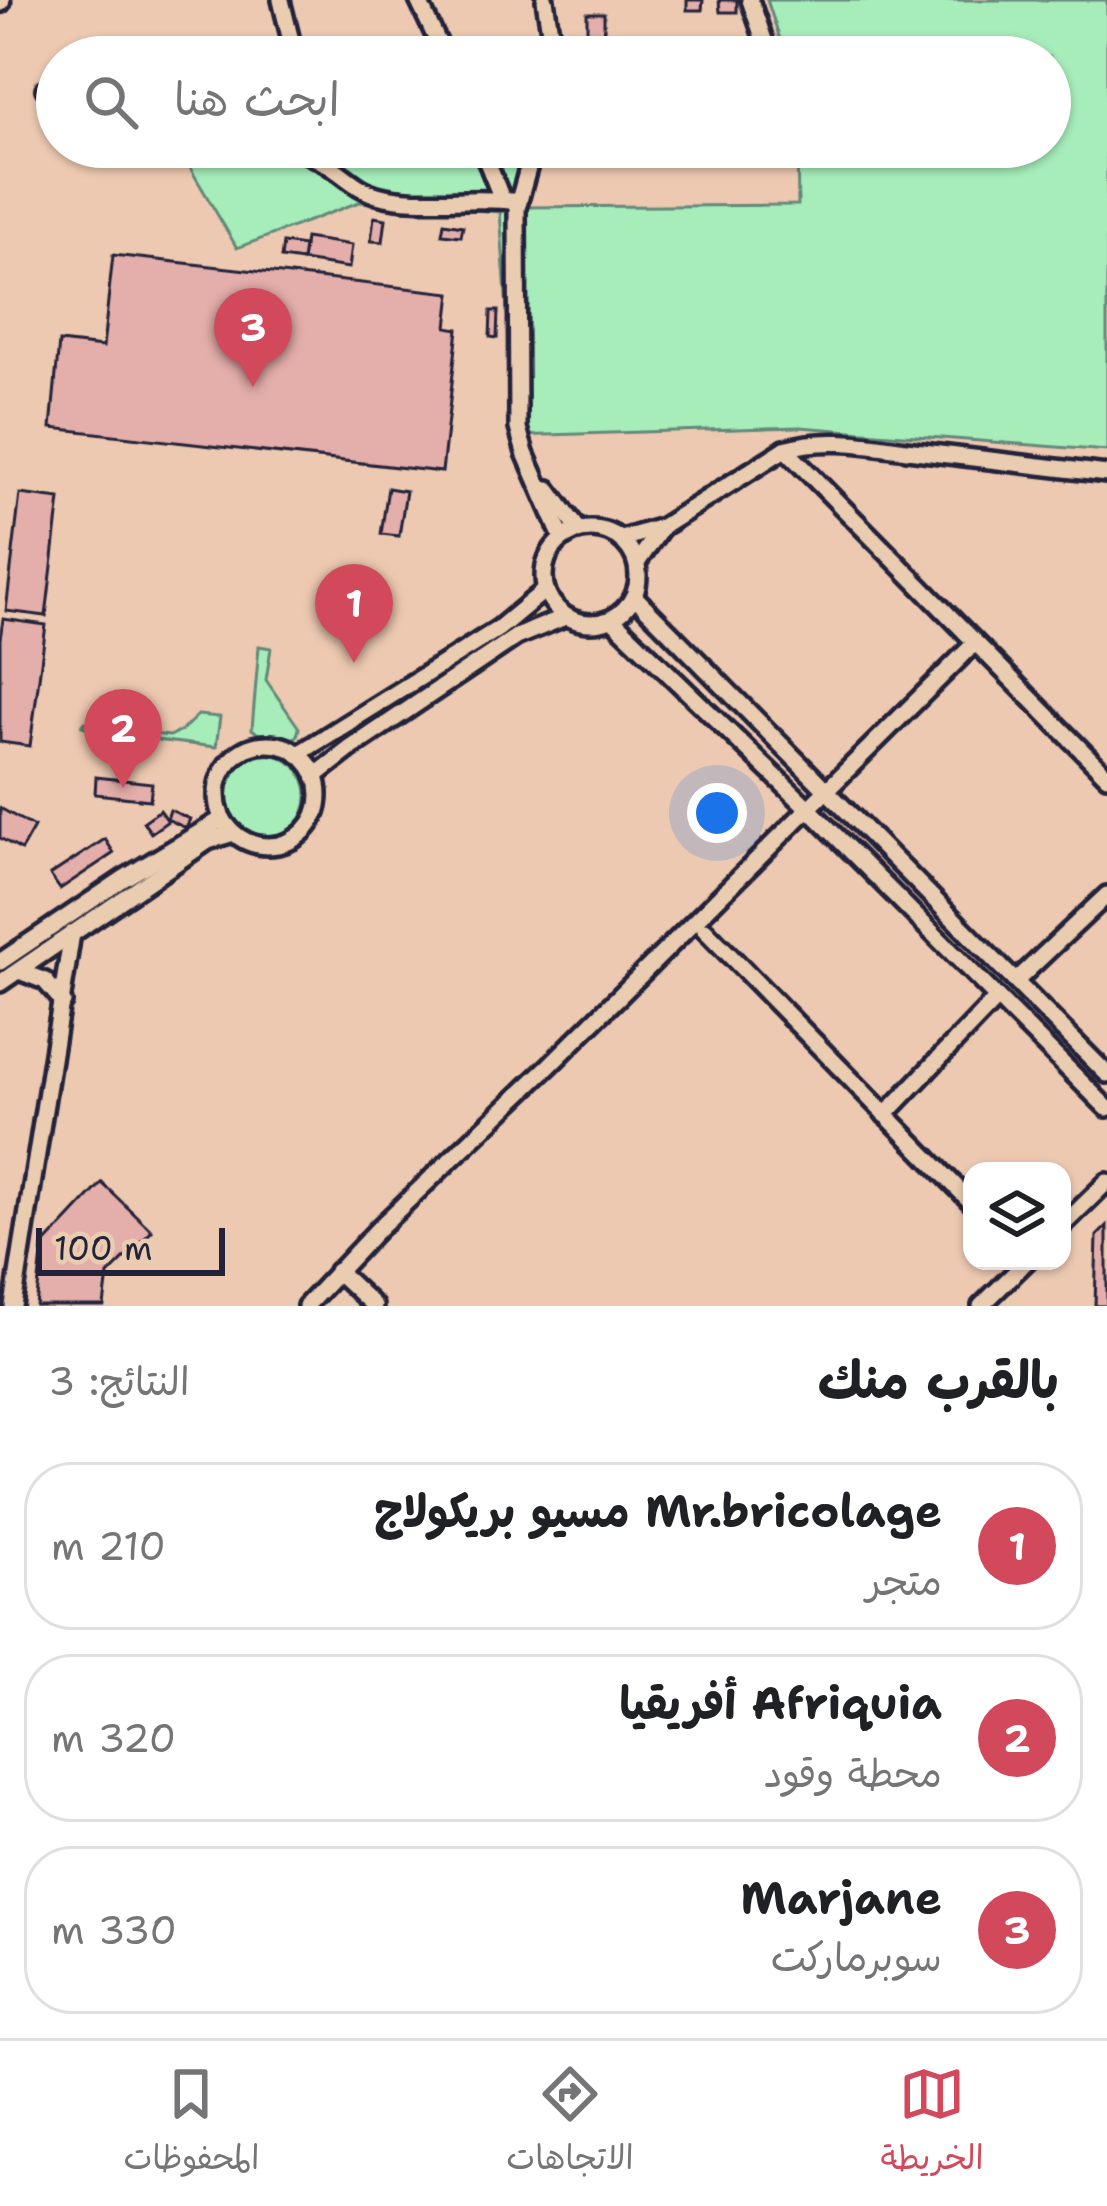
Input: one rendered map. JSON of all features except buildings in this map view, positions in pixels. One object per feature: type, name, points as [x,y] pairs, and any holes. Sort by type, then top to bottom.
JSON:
[{"type":"street","points":[[281,0],[290,36]]},
{"type":"street","points":[[418,0],[435,36]]},
{"type":"street","points":[[545,0],[551,36]]},
{"type":"street","points":[[750,0],[763,36]]},
{"type":"street","points":[[334,168],[377,195],[510,201]]},
{"type":"street","points":[[492,168],[510,201],[516,239],[518,428],[562,538]]},
{"type":"street","points":[[510,201],[525,168]]},
{"type":"street","points":[[622,539],[662,526],[785,449],[806,444],[826,442],[1107,474]]},
{"type":"street","points":[[785,449],[1107,776]]},
{"type":"street","points":[[535,473],[579,530]]},
{"type":"street","points":[[637,562],[662,526]]},
{"type":"street","points":[[590,528],[622,539],[637,562],[634,596],[613,620],[580,623],[556,609],[545,590],[546,558],[562,538],[579,530],[590,528]]},
{"type":"street","points":[[298,754],[498,629],[545,590]]},
{"type":"street","points":[[634,596],[1107,1074]]},
{"type":"street","points":[[315,776],[516,637],[565,616]]},
{"type":"street","points":[[613,620],[1107,1108]]},
{"type":"street","points":[[305,1306],[975,643]]},
{"type":"street","points":[[250,747],[283,747],[298,754],[315,776],[318,790],[313,818],[293,839],[278,845],[247,842],[222,819],[218,784],[231,760],[250,747]]},
{"type":"street","points":[[0,962],[222,819]]},
{"type":"street","points":[[0,983],[208,842],[233,833]]},
{"type":"street","points":[[1016,982],[1107,895]]},
{"type":"street","points":[[705,930],[963,1194]]},
{"type":"street","points":[[13,1306],[73,933]]},
{"type":"street","points":[[19,971],[45,982],[63,1002]]},
{"type":"street","points":[[885,1115],[997,998]]},
{"type":"street","points":[[1071,1217],[1107,1182]]},
{"type":"street","points":[[981,1306],[1018,1270]]},
{"type":"street","points":[[337,1271],[374,1306]]},
{"type":"green space","points":[[767,0],[1107,0],[1107,451],[800,427],[516,436],[500,212],[359,202],[237,248],[190,168],[526,168],[521,207],[798,205],[797,168],[1071,168],[1071,36],[779,36]]},
{"type":"green space","points":[[259,646],[271,648],[266,680],[299,728],[289,742],[261,736],[252,729]]},
{"type":"green space","points":[[198,715],[220,717],[216,747],[104,734],[82,726],[100,723],[102,728],[170,736]]},
{"type":"green space","points":[[265,754],[295,766],[307,796],[295,826],[265,838],[235,826],[223,796],[235,766]]},
{"type":"place","name":"Marjane","points":[[253,387]]},
{"type":"place","name":"Mr.bricolage مسيو بريكولاج","points":[[354,663]]},
{"type":"place","name":"Afriquia أفريقيا","points":[[123,788]]}]
